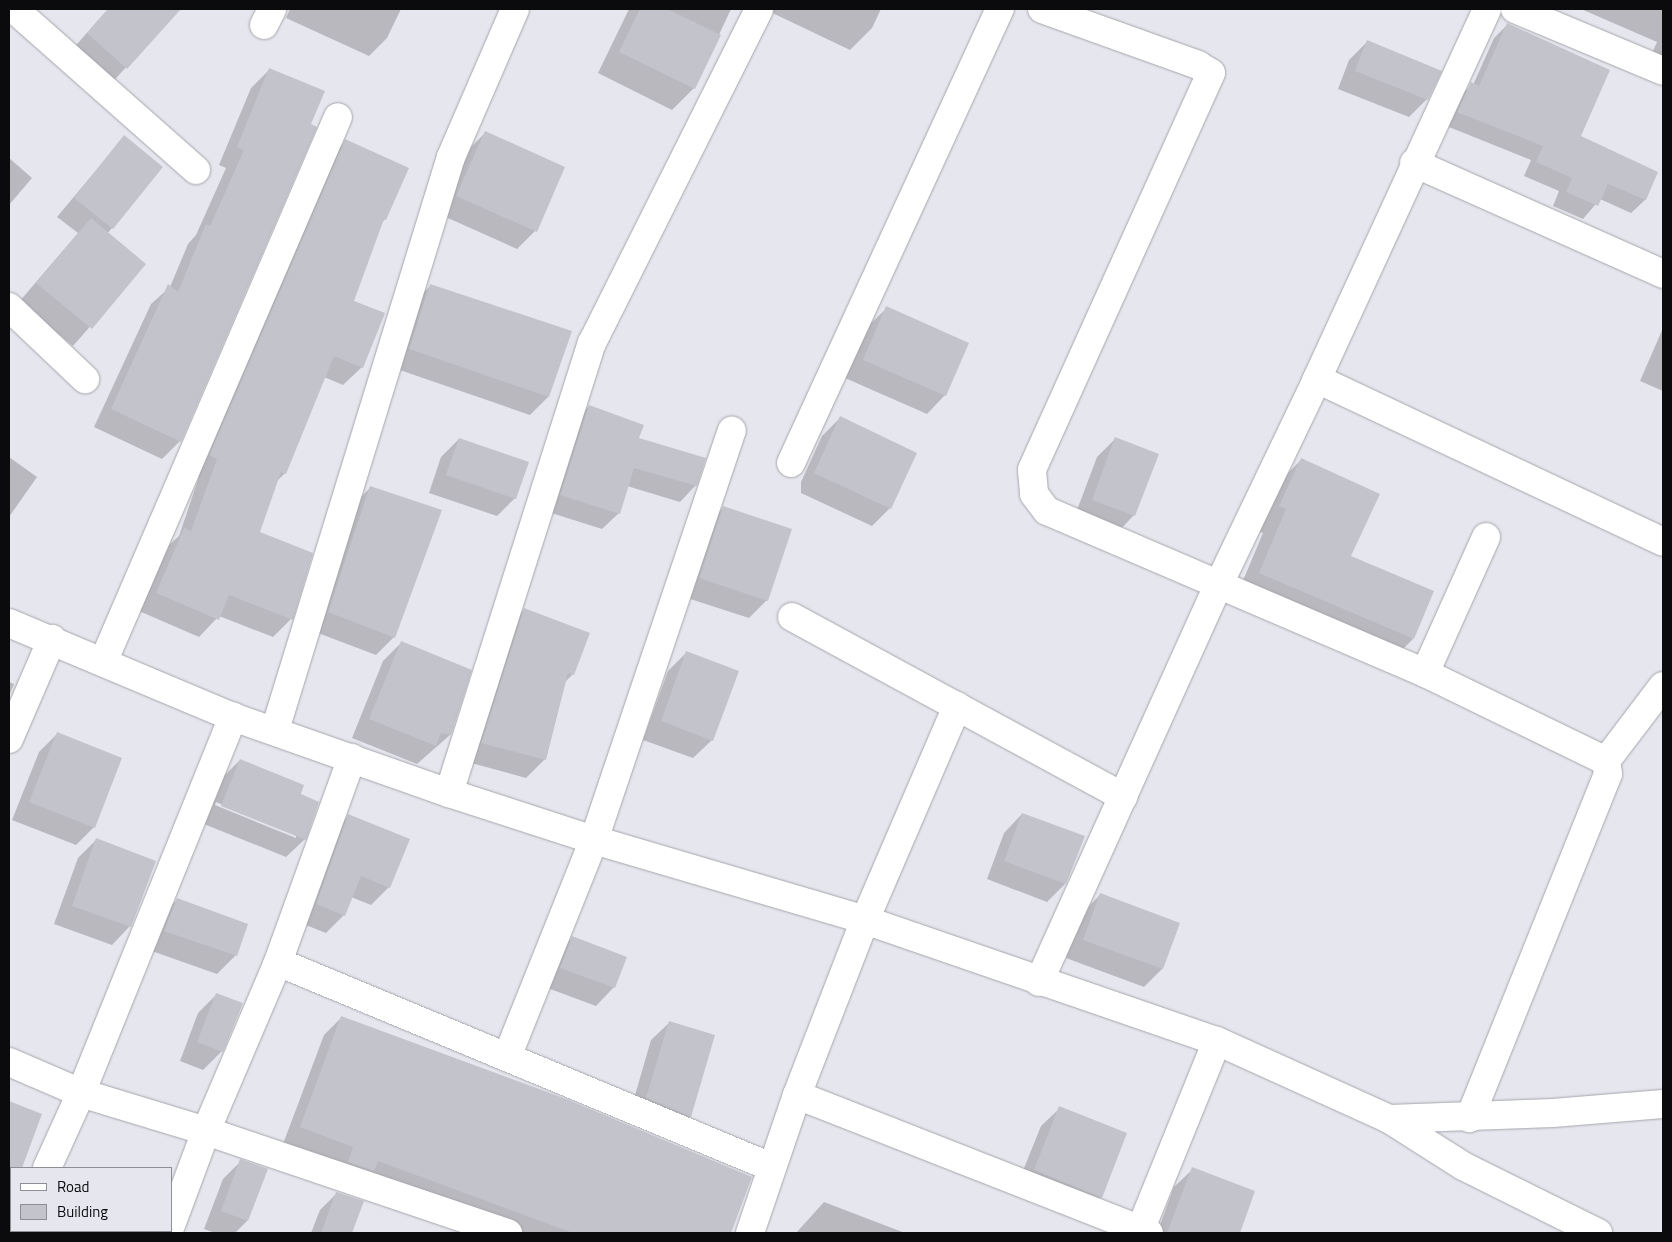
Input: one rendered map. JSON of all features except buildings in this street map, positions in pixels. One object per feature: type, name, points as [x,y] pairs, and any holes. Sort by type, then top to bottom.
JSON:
[{"type":"street","points":[[14,9],[196,170]]},
{"type":"street","points":[[275,730],[451,157],[514,9]]},
{"type":"street","points":[[449,793],[592,343],[759,9]]},
{"type":"street","points":[[791,463],[1000,9]]},
{"type":"street","points":[[1042,9],[1198,65],[1211,73],[1032,470],[1034,494],[1047,511],[1218,586],[1425,673],[1606,762]]},
{"type":"street","points":[[1039,982],[1218,586],[1317,378],[1349,303],[1375,254],[1414,163],[1487,9]]},
{"type":"street","points":[[1515,9],[1663,71]]},
{"type":"street","points":[[104,660],[338,118]]},
{"type":"street","points":[[1414,163],[1663,274]]},
{"type":"street","points":[[9,307],[86,379]]},
{"type":"street","points":[[1317,378],[1663,542]]},
{"type":"street","points":[[507,1057],[594,840],[732,431]]},
{"type":"street","points":[[1425,673],[1486,537]]},
{"type":"street","points":[[792,617],[1123,797]]},
{"type":"street","points":[[9,623],[104,660],[233,717],[275,730],[449,793],[594,840],[865,920],[1039,982],[1217,1041],[1389,1119],[1462,1166],[1598,1233]]},
{"type":"street","points":[[9,739],[52,639]]},
{"type":"street","points":[[1470,1118],[1608,774],[1606,762],[1663,686]]},
{"type":"street","points":[[750,1233],[796,1095],[865,920],[957,706]]},
{"type":"street","points":[[47,1167],[81,1093],[233,717]]},
{"type":"street","points":[[172,1222],[206,1131],[278,962],[352,758]]},
{"type":"street","points":[[278,962],[771,1167]]},
{"type":"street","points":[[796,1095],[1143,1232],[1217,1041]]},
{"type":"street","points":[[9,1062],[81,1093],[206,1131],[508,1233]]},
{"type":"street","points":[[1389,1119],[1470,1118],[1663,1104]]}]
